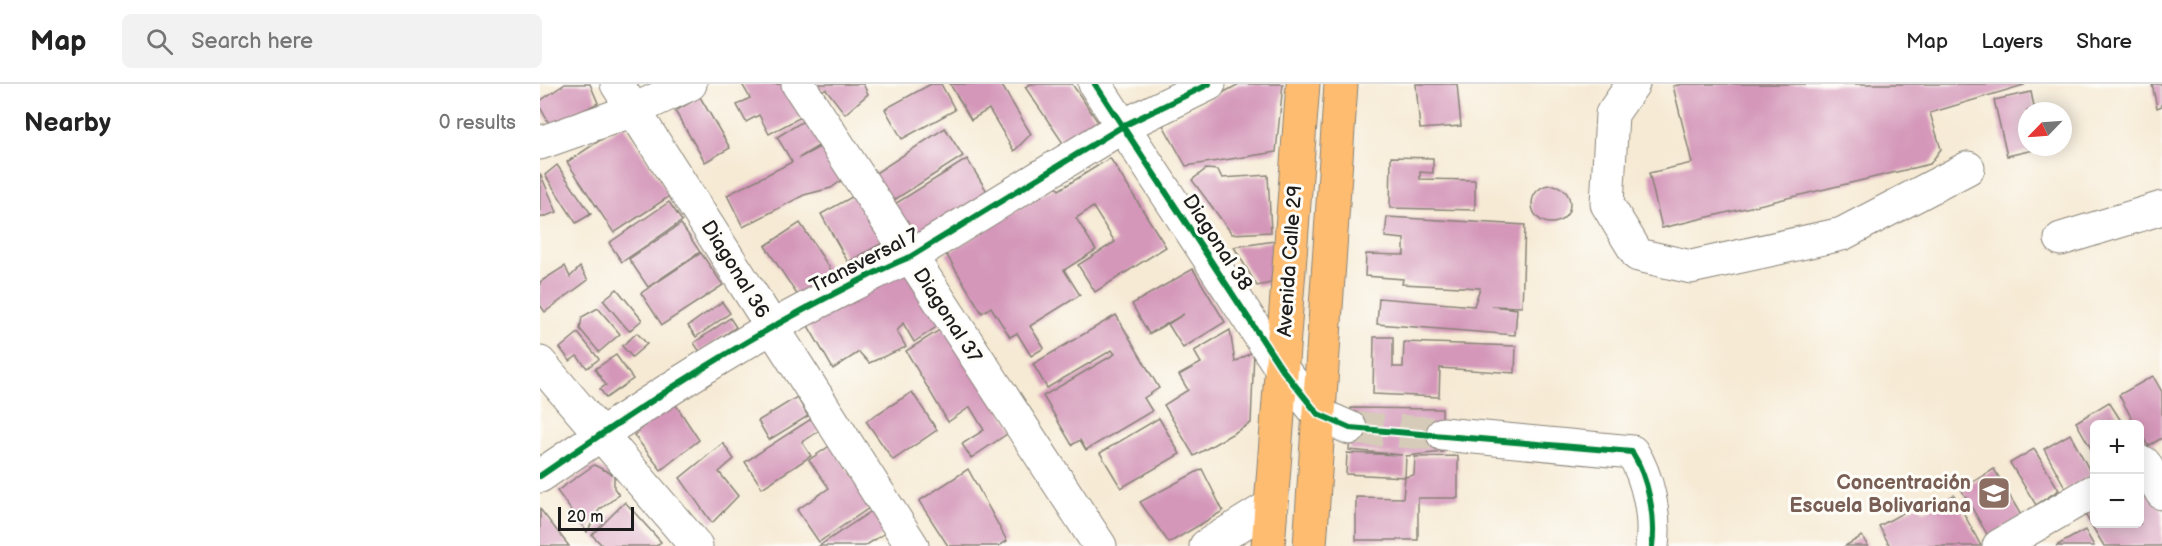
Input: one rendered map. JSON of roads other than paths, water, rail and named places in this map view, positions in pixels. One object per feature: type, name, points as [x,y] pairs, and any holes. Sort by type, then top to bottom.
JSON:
[{"type":"main road","name":"Avenida Calle 29","points":[[1268,546],[1303,84]]},
{"type":"main road","name":"Avenida Calle 29","points":[[1310,546],[1341,84]]},
{"type":"street","points":[[540,143],[626,97],[690,84]]},
{"type":"street","name":"Diagonal 37","points":[[798,84],[1100,546]]},
{"type":"street","name":"Diagonal 38","points":[[1095,84],[1281,368],[1318,414]]},
{"type":"street","name":"Transversal 7","points":[[540,476],[602,433],[772,327],[889,265],[910,257],[1123,126],[1209,84]]},
{"type":"street","points":[[1633,84],[1611,114],[1607,204],[1638,255],[1691,267],[1842,234],[1968,168]]},
{"type":"street","name":"Diagonal 36","points":[[626,97],[912,546]]},
{"type":"street","points":[[2061,238],[2162,208]]},
{"type":"street","points":[[540,363],[696,546]]},
{"type":"street","points":[[1318,414],[1350,428]]},
{"type":"street","points":[[1443,434],[1632,452],[1641,467],[1645,484],[1653,535],[1652,546]]},
{"type":"street","points":[[2149,461],[2162,493]]},
{"type":"street","points":[[1999,546],[2031,538],[2090,494]]},
{"type":"street","points":[[1206,546],[1272,505]]},
{"type":"tunnel","points":[[1350,428],[1443,434]]},
{"type":"place","name":"Concentración Escuela Bolivariana","points":[[1994,493]]}]
